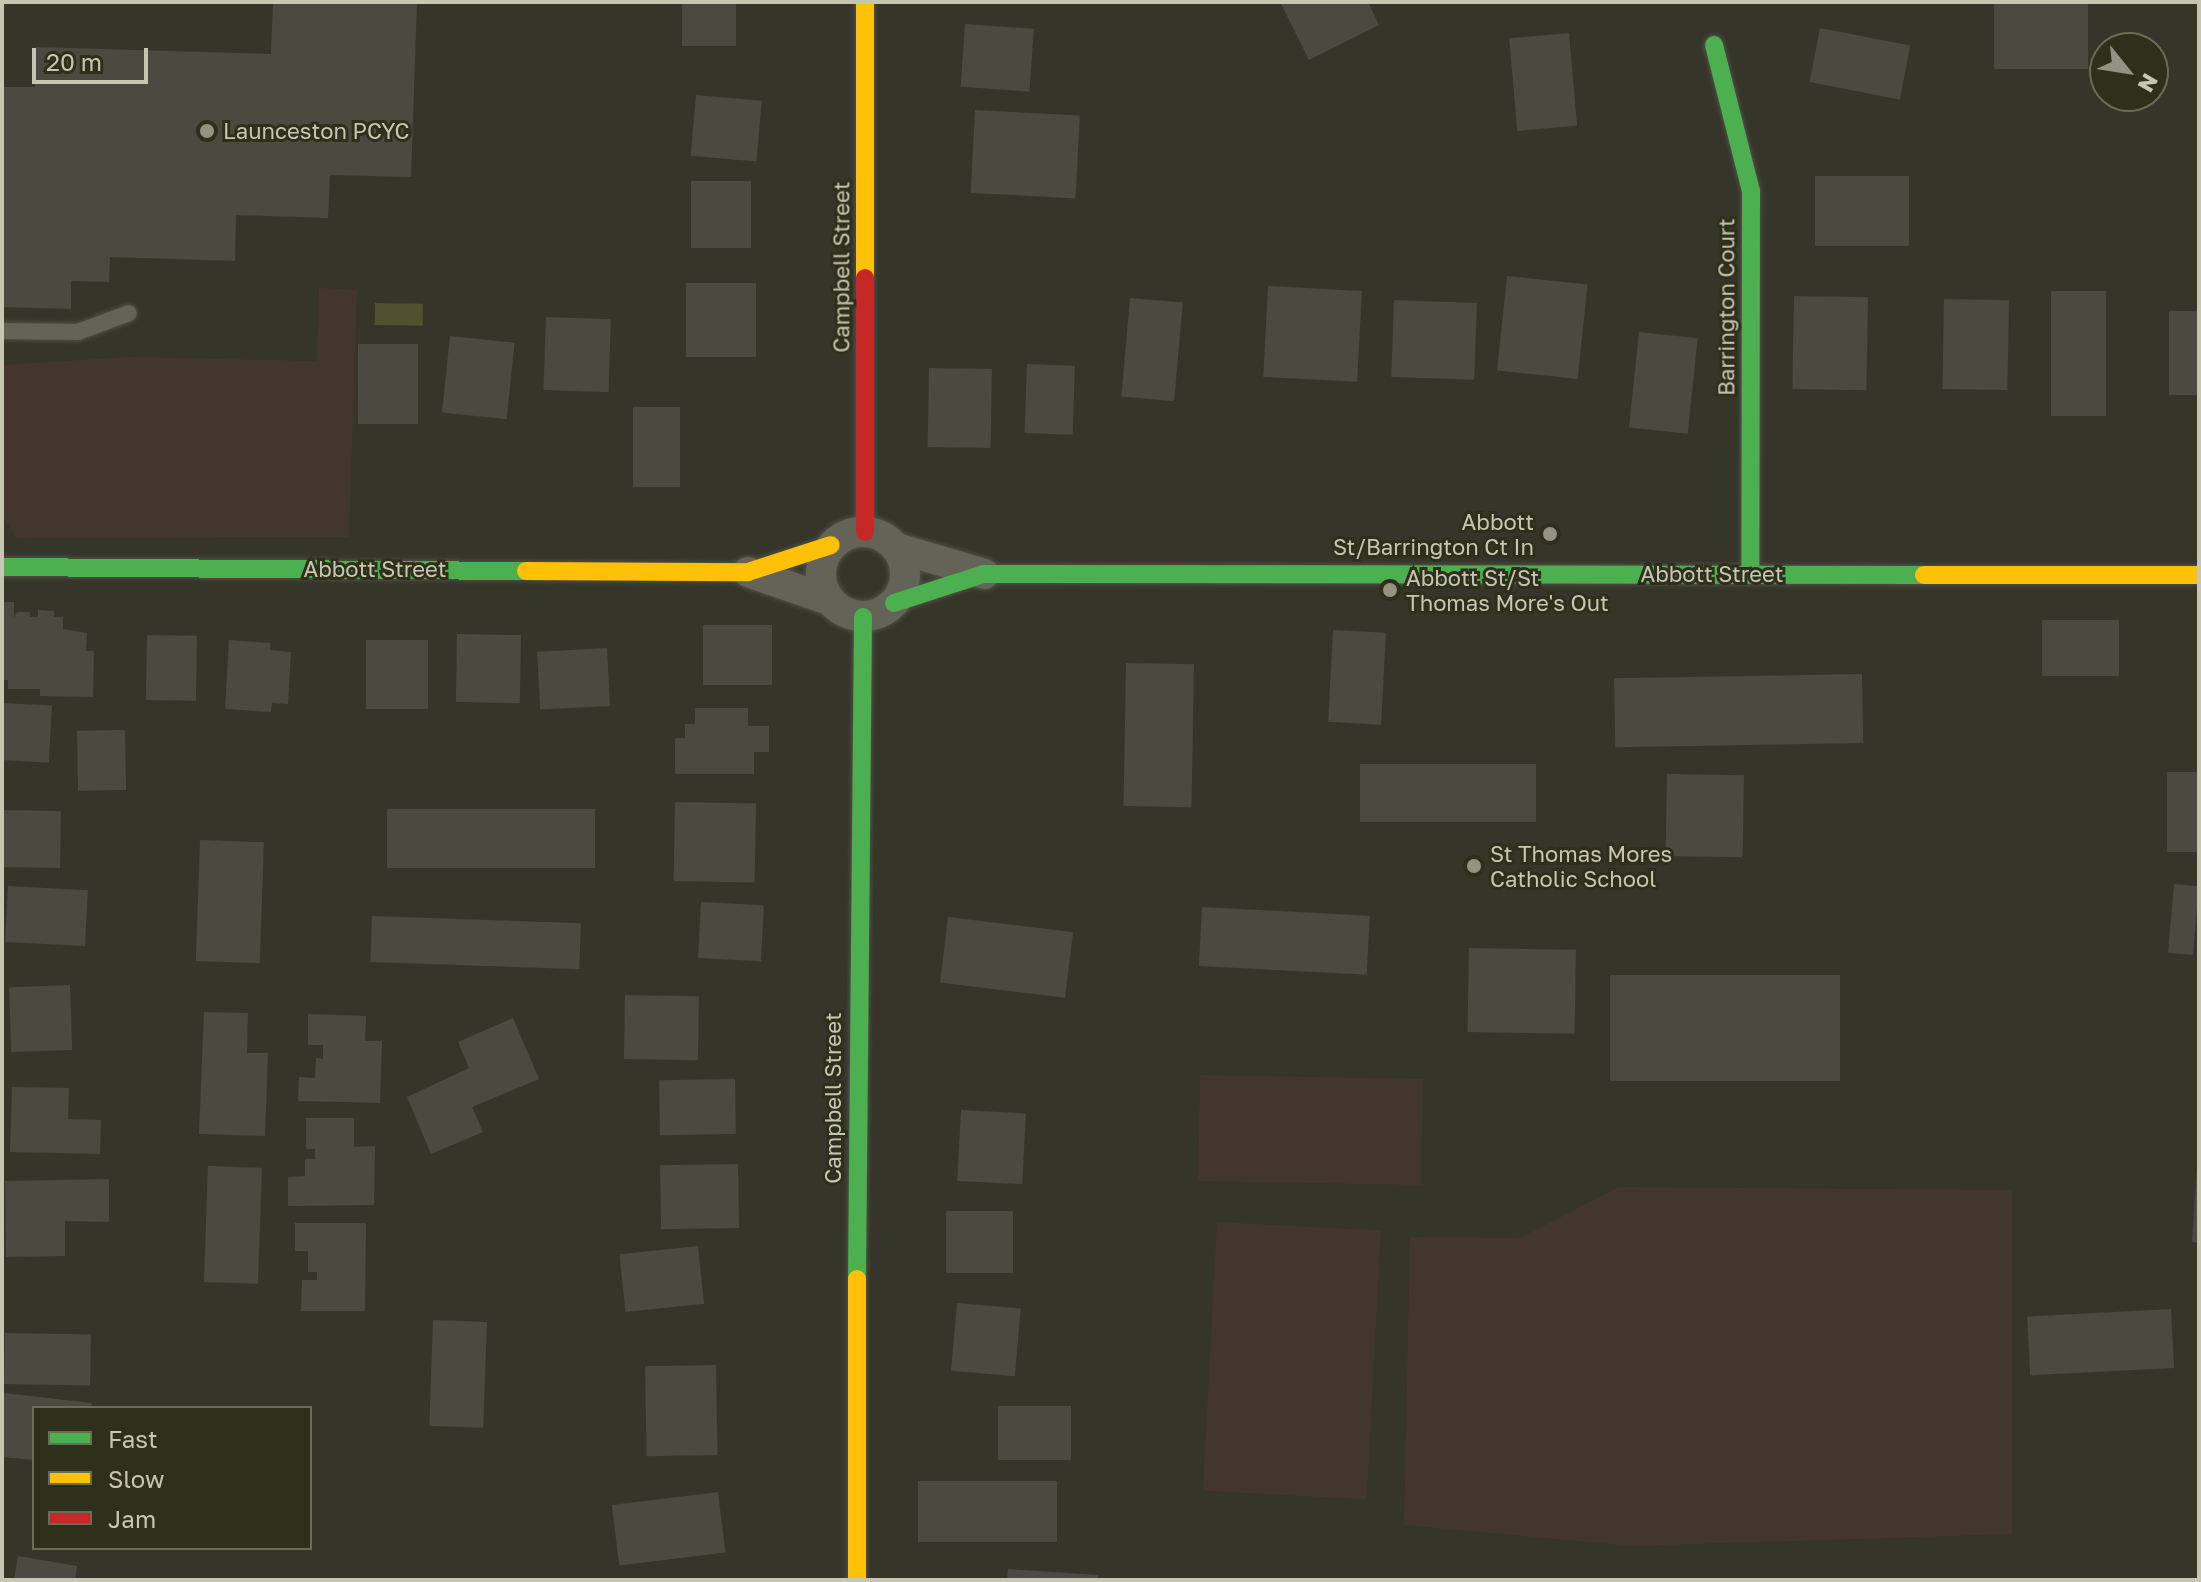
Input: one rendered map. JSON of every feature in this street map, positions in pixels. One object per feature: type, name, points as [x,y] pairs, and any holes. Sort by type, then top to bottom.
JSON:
[{"type":"street","name":"Campbell Street","points":[[865,2],[865,532]]},
{"type":"street","name":"Barrington Court","points":[[1714,45],[1751,191],[1750,573]]},
{"type":"street","points":[[865,532],[886,538],[897,548],[906,577],[894,603],[883,613],[863,617],[840,610],[829,600],[820,572],[831,545],[843,536],[865,532]]},
{"type":"street","name":"Abbott Street","points":[[2,567],[748,572],[831,545]]},
{"type":"street","name":"Abbott Street","points":[[897,548],[984,574],[2199,575]]},
{"type":"street","name":"Abbott Street","points":[[748,572],[829,600]]},
{"type":"street","name":"Abbott Street","points":[[894,603],[984,574]]},
{"type":"street","name":"Campbell Street","points":[[857,1580],[857,852],[863,617]]},
{"type":"lane","points":[[2,331],[78,332],[129,313]]},
{"type":"shaded area","points":[[319,288],[357,290],[349,537],[16,538],[2,514],[2,365],[128,357],[317,361]]},
{"type":"shaded area","points":[[375,303],[423,304],[423,326],[375,325]]},
{"type":"shaded area","points":[[1200,1075],[1423,1079],[1421,1185],[1198,1181]]},
{"type":"shaded area","points":[[1619,1187],[2012,1190],[2012,1534],[1632,1546],[1404,1525],[1410,1237],[1520,1238]]},
{"type":"shaded area","points":[[1217,1222],[1381,1231],[1367,1499],[1203,1491]]},
{"type":"building","name":"Launceston PCYC","points":[[273,2],[417,2],[411,177],[330,175],[328,218],[236,215],[235,261],[110,257],[109,282],[71,281],[71,309],[2,307],[2,87],[35,87],[36,47],[271,54]]},
{"type":"building","points":[[682,2],[736,2],[736,46],[682,46]]},
{"type":"building","points":[[1280,2],[1368,2],[1379,25],[1309,60]]},
{"type":"building","points":[[1994,2],[2088,2],[2088,69],[1994,69]]},
{"type":"building","points":[[965,24],[1034,29],[1029,92],[961,87]]},
{"type":"building","points":[[1820,28],[1910,46],[1900,100],[1810,82]]},
{"type":"building","points":[[1569,33],[1577,126],[1517,131],[1509,38]]},
{"type":"building","points":[[696,95],[762,101],[756,162],[691,156]]},
{"type":"building","points":[[975,110],[1080,115],[1076,198],[971,193]]},
{"type":"building","points":[[1815,176],[1909,176],[1909,246],[1815,246]]},
{"type":"building","points":[[691,181],[751,181],[751,248],[691,248]]},
{"type":"building","points":[[1507,276],[1588,284],[1578,379],[1497,370]]},
{"type":"building","points":[[686,283],[756,283],[756,357],[686,357]]},
{"type":"building","points":[[1268,286],[1362,291],[1357,382],[1263,377]]},
{"type":"building","points":[[2051,291],[2106,291],[2106,416],[2051,416]]},
{"type":"building","points":[[1794,296],[1868,297],[1866,390],[1792,389]]},
{"type":"building","points":[[1130,298],[1183,303],[1174,401],[1121,397]]},
{"type":"building","points":[[1944,299],[2009,300],[2007,390],[1942,389]]},
{"type":"building","points":[[1394,300],[1477,303],[1474,380],[1391,377]]},
{"type":"building","points":[[2169,311],[2199,311],[2199,395],[2169,395]]},
{"type":"building","points":[[546,317],[611,319],[608,392],[543,390]]},
{"type":"building","points":[[1639,332],[1698,338],[1688,434],[1629,427]]},
{"type":"building","points":[[450,336],[515,343],[507,419],[442,413]]},
{"type":"building","points":[[358,344],[418,344],[418,424],[358,424]]},
{"type":"building","points":[[1027,364],[1075,366],[1073,435],[1025,433]]},
{"type":"building","points":[[929,368],[992,369],[991,448],[928,447]]},
{"type":"building","points":[[633,407],[680,407],[680,487],[633,487]]},
{"type":"building","points":[[2,602],[14,602],[14,618],[17,612],[30,612],[30,617],[38,617],[38,610],[54,611],[54,617],[63,617],[63,629],[87,633],[86,651],[94,651],[93,697],[40,696],[40,689],[8,689],[8,680],[2,680]]},
{"type":"building","points":[[2042,620],[2119,620],[2119,676],[2042,676]]},
{"type":"building","points":[[703,625],[772,625],[772,685],[703,685]]},
{"type":"building","points":[[1333,630],[1386,633],[1381,725],[1328,722]]},
{"type":"building","points":[[457,634],[521,635],[520,703],[456,702]]},
{"type":"building","points":[[147,635],[197,636],[196,701],[146,700]]},
{"type":"building","points":[[229,640],[270,643],[270,650],[291,652],[288,704],[272,703],[271,712],[225,709]]},
{"type":"building","points":[[366,640],[428,640],[428,709],[366,709]]},
{"type":"building","points":[[607,648],[610,706],[540,710],[537,652]]},
{"type":"building","points":[[1126,663],[1194,664],[1191,807],[1124,806]]},
{"type":"building","points":[[1862,674],[1863,743],[1615,747],[1614,678]]},
{"type":"building","points":[[2,703],[52,706],[49,763],[2,760]]},
{"type":"building","points":[[695,708],[748,708],[748,726],[769,726],[769,752],[754,752],[754,774],[675,774],[675,738],[685,738],[685,724],[695,724]]},
{"type":"building","points":[[125,730],[126,790],[78,791],[77,731]]},
{"type":"building","points":[[1360,764],[1536,764],[1536,822],[1360,822]]},
{"type":"building","points":[[2167,772],[2199,772],[2199,852],[2167,852]]},
{"type":"building","points":[[1667,774],[1744,775],[1743,857],[1666,856]]},
{"type":"building","points":[[675,802],[756,803],[755,882],[674,881]]},
{"type":"building","points":[[387,809],[595,809],[595,868],[387,868]]},
{"type":"building","points":[[2,810],[61,811],[60,868],[2,867]]},
{"type":"building","points":[[200,840],[264,842],[260,963],[196,961]]},
{"type":"building","points":[[2174,884],[2199,886],[2193,955],[2168,953]]},
{"type":"building","points":[[8,886],[88,890],[85,946],[5,942]]},
{"type":"building","points":[[701,902],[764,905],[761,961],[698,958]]},
{"type":"building","points":[[1202,907],[1370,916],[1367,975],[1199,966]]},
{"type":"building","points":[[372,916],[581,923],[579,969],[370,962]]},
{"type":"building","points":[[948,917],[1073,932],[1065,998],[940,983]]},
{"type":"building","points":[[1469,948],[1576,950],[1575,1034],[1468,1032]]},
{"type":"building","points":[[1610,975],[1840,975],[1840,1081],[1610,1081]]},
{"type":"building","points":[[70,985],[72,1050],[11,1052],[9,987]]},
{"type":"building","points":[[625,995],[699,996],[698,1060],[624,1059]]},
{"type":"building","points":[[204,1012],[248,1013],[247,1053],[268,1053],[265,1136],[199,1134]]},
{"type":"building","points":[[308,1014],[366,1016],[365,1041],[382,1041],[380,1103],[298,1101],[299,1077],[315,1078],[316,1058],[323,1059],[323,1045],[308,1045]]},
{"type":"building","points":[[513,1018],[539,1079],[472,1107],[483,1132],[431,1154],[407,1097],[469,1068],[458,1042]]},
{"type":"building","points":[[735,1079],[736,1134],[660,1135],[659,1080]]},
{"type":"building","points":[[12,1087],[69,1088],[68,1119],[101,1120],[100,1154],[10,1152]]},
{"type":"building","points":[[961,1110],[1026,1113],[1022,1184],[957,1181]]},
{"type":"building","points":[[306,1118],[354,1118],[354,1147],[375,1146],[374,1205],[288,1206],[288,1177],[305,1176],[305,1159],[315,1159],[315,1149],[306,1149]]},
{"type":"building","points":[[738,1164],[739,1228],[661,1229],[660,1165]]},
{"type":"building","points":[[208,1166],[262,1168],[258,1284],[204,1282]]},
{"type":"building","points":[[2199,1166],[2199,1243],[2192,1242]]},
{"type":"building","points":[[109,1179],[109,1222],[65,1221],[65,1256],[6,1257],[5,1181]]},
{"type":"building","points":[[946,1211],[1013,1211],[1013,1273],[946,1273]]},
{"type":"building","points":[[295,1223],[366,1223],[365,1311],[301,1311],[302,1280],[317,1280],[317,1272],[308,1272],[308,1251],[295,1251]]},
{"type":"building","points":[[698,1246],[704,1304],[625,1312],[619,1254]]},
{"type":"building","points":[[957,1303],[1021,1309],[1015,1376],[951,1371]]},
{"type":"building","points":[[2171,1309],[2174,1368],[2030,1375],[2027,1317]]},
{"type":"building","points":[[433,1320],[487,1322],[483,1428],[429,1426]]},
{"type":"building","points":[[5,1333],[91,1335],[90,1385],[4,1384]]},
{"type":"building","points":[[716,1365],[718,1455],[647,1456],[645,1366]]},
{"type":"building","points":[[4,1393],[92,1403],[91,1406],[32,1406],[32,1460],[2,1457]]},
{"type":"building","points":[[998,1406],[1071,1406],[1071,1460],[998,1460]]},
{"type":"building","points":[[918,1481],[1057,1481],[1057,1542],[918,1542]]},
{"type":"building","points":[[718,1492],[725,1553],[619,1566],[612,1505]]},
{"type":"building","points":[[18,1556],[77,1566],[75,1580],[14,1580]]},
{"type":"building","points":[[1008,1569],[1098,1575],[1098,1580],[1007,1580]]},
{"type":"traffic: fast","points":[[1714,45],[1751,191],[1750,573]]},
{"type":"traffic: fast","points":[[2,567],[526,571]]},
{"type":"traffic: fast","points":[[894,603],[984,574],[1924,575]]},
{"type":"traffic: fast","points":[[857,1279],[863,617]]},
{"type":"traffic: slow","points":[[865,2],[865,278]]},
{"type":"traffic: slow","points":[[526,571],[748,572],[831,545]]},
{"type":"traffic: slow","points":[[1924,575],[2199,575]]},
{"type":"traffic: slow","points":[[857,1279],[857,1580]]},
{"type":"traffic: jam","points":[[865,278],[865,532]]},
{"type":"place","name":"Launceston PCYC","points":[[207,131]]},
{"type":"place","name":"Abbott St/Barrington Ct In","points":[[1550,534]]},
{"type":"place","name":"Abbott St/St Thomas More's Out","points":[[1390,590]]},
{"type":"place","name":"St Thomas Mores Catholic School","points":[[1474,866]]}]
